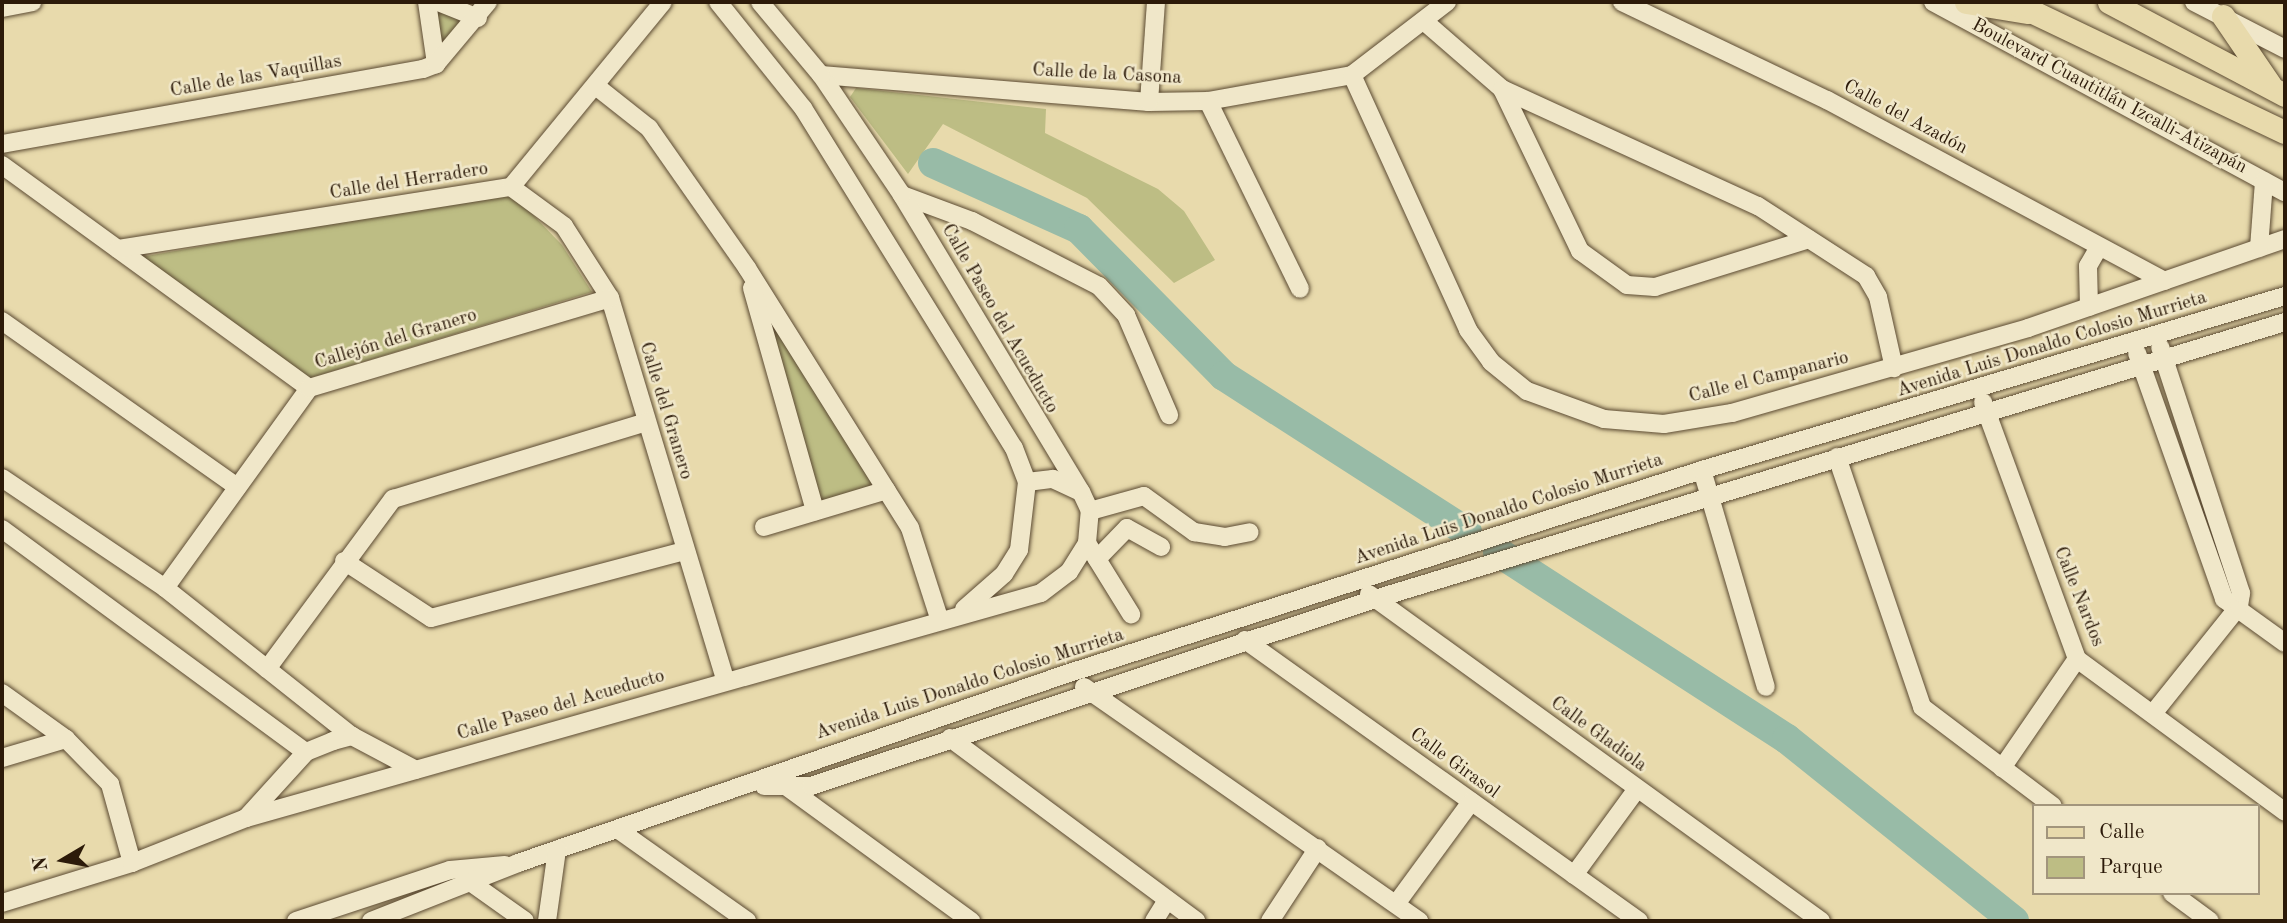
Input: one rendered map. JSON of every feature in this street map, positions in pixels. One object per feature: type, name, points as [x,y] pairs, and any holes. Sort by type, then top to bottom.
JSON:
[{"type":"main road","name":"Boulevard Cuautitlán Izcalli-Atizapán","points":[[1966,2],[2021,7],[2285,132]]},
{"type":"main road","points":[[2109,2],[2278,91]]},
{"type":"main road","points":[[2223,16],[2278,91]]},
{"type":"street","points":[[2,8],[32,2]]},
{"type":"street","points":[[427,2],[436,64]]},
{"type":"street","points":[[438,2],[478,18]]},
{"type":"street","points":[[436,64],[478,18],[488,2]]},
{"type":"street","name":"Calle del Herradero","points":[[118,249],[511,187],[597,87],[663,2]]},
{"type":"street","name":"Calle Paseo del Acueducto","points":[[718,2],[803,108],[1014,448],[1027,482],[1019,550],[1004,574],[961,612]]},
{"type":"street","name":"Calle Paseo del Acueducto","points":[[2,903],[132,863],[246,818],[939,618],[1041,593],[1069,572],[1087,543],[1090,511],[1081,492],[902,195],[821,75],[760,2]]},
{"type":"street","points":[[1149,102],[1156,2]]},
{"type":"street","name":"Calle de la Casona","points":[[821,75],[1149,102],[1208,101],[1352,75],[1425,22],[1447,2]]},
{"type":"street","name":"Calle del Azadón","points":[[1622,2],[1827,100],[2164,281]]},
{"type":"street","name":"Boulevard Cuautitlán Izcalli-Atizapán","points":[[1933,2],[2285,192]]},
{"type":"street","points":[[2194,2],[2285,49]]},
{"type":"street","points":[[1425,22],[1502,89],[1758,206],[1873,285],[1894,368]]},
{"type":"street","name":"Calle de las Vaquillas","points":[[2,144],[436,64]]},
{"type":"street","name":"Calle el Campanario","points":[[1352,75],[1468,330],[1491,362],[1527,391],[1604,419],[1664,424],[1732,413],[1894,368],[2089,307],[2285,239]]},
{"type":"street","points":[[597,87],[649,128],[747,268],[910,528],[939,618]]},
{"type":"street","points":[[1502,89],[1580,251],[1627,285],[1655,287],[1809,239]]},
{"type":"street","points":[[1208,101],[1300,289]]},
{"type":"street","points":[[2,164],[309,388]]},
{"type":"street","points":[[2259,248],[2264,181]]},
{"type":"street","name":"Calle del Granero","points":[[511,187],[564,226],[610,298],[725,679]]},
{"type":"street","points":[[902,195],[972,221],[1099,286],[1126,315],[1169,415]]},
{"type":"street","points":[[2089,307],[2088,266],[2099,247]]},
{"type":"street","points":[[747,268],[816,510]]},
{"type":"street","name":"Avenida Luis Donaldo Colosio Murrieta","points":[[371,921],[474,884],[519,863],[754,786],[779,781],[1066,674],[1454,552],[1702,470],[2156,337],[2285,296]]},
{"type":"street","name":"Callejón del Granero","points":[[165,588],[309,388],[610,298]]},
{"type":"street","points":[[2,321],[237,487]]},
{"type":"street","name":"Avenida Luis Donaldo Colosio Murrieta","points":[[779,781],[811,786],[1089,691],[1375,599],[2140,363],[2285,322]]},
{"type":"street","points":[[2155,711],[2239,607],[2241,593],[2156,337]]},
{"type":"street","points":[[2133,343],[2224,598],[2285,643]]},
{"type":"street","name":"Calle Nardos","points":[[1977,389],[2077,659],[2155,711],[2285,812]]},
{"type":"street","points":[[267,669],[344,561],[393,499],[647,422]]},
{"type":"street","points":[[1837,457],[1922,707],[2050,804]]},
{"type":"street","points":[[1702,470],[1766,687]]},
{"type":"street","points":[[2,478],[165,588],[352,736],[416,770]]},
{"type":"street","points":[[1027,482],[1053,479],[1081,492]]},
{"type":"street","points":[[764,527],[887,490]]},
{"type":"street","points":[[1090,511],[1144,496],[1208,537],[1250,532]]},
{"type":"street","points":[[1097,559],[1127,528],[1161,547]]},
{"type":"street","points":[[2,529],[306,752]]},
{"type":"street","points":[[1087,543],[1131,614]]},
{"type":"street","points":[[344,561],[431,618],[685,551]]},
{"type":"street","points":[[1454,552],[1466,573]]},
{"type":"street","name":"Calle Gladiola","points":[[1352,583],[1821,921]]},
{"type":"street","name":"Calle Girasol","points":[[1245,640],[1639,921]]},
{"type":"street","points":[[2002,768],[2077,659]]},
{"type":"street","points":[[1066,674],[1420,921]]},
{"type":"street","points":[[3,697],[66,739],[110,784],[132,863]]},
{"type":"street","name":"Calle Paseo del Acueducto","points":[[246,818],[306,752],[352,736]]},
{"type":"street","points":[[950,738],[1196,921]]},
{"type":"street","points":[[2,758],[66,739]]},
{"type":"street","points":[[779,781],[971,921]]},
{"type":"street","points":[[1574,875],[1637,789]]},
{"type":"street","points":[[1396,904],[1471,802]]},
{"type":"street","points":[[620,831],[747,921]]},
{"type":"street","points":[[1270,921],[1318,848]]},
{"type":"street","points":[[547,921],[557,850]]},
{"type":"street","name":"Avenida Luis Donaldo Colosio Murrieta","points":[[296,921],[450,870],[519,863]]},
{"type":"street","points":[[450,870],[525,921]]},
{"type":"street","points":[[2175,895],[2210,921]]},
{"type":"street","points":[[1154,921],[1167,900]]},
{"type":"green space","points":[[430,2],[473,19],[438,57]]},
{"type":"green space","points":[[856,88],[1046,109],[1045,133],[1158,189],[1184,211],[1215,260],[1174,283],[1087,198],[943,124],[908,174],[850,97]]},
{"type":"green space","points":[[511,192],[562,245],[592,292],[310,378],[141,257]]},
{"type":"green space","points":[[757,291],[880,488],[817,506]]},
{"type":"waterway","points":[[933,163],[1079,229],[1224,376],[1467,532]]},
{"type":"waterway","points":[[1498,552],[1787,739],[2014,921]]}]
